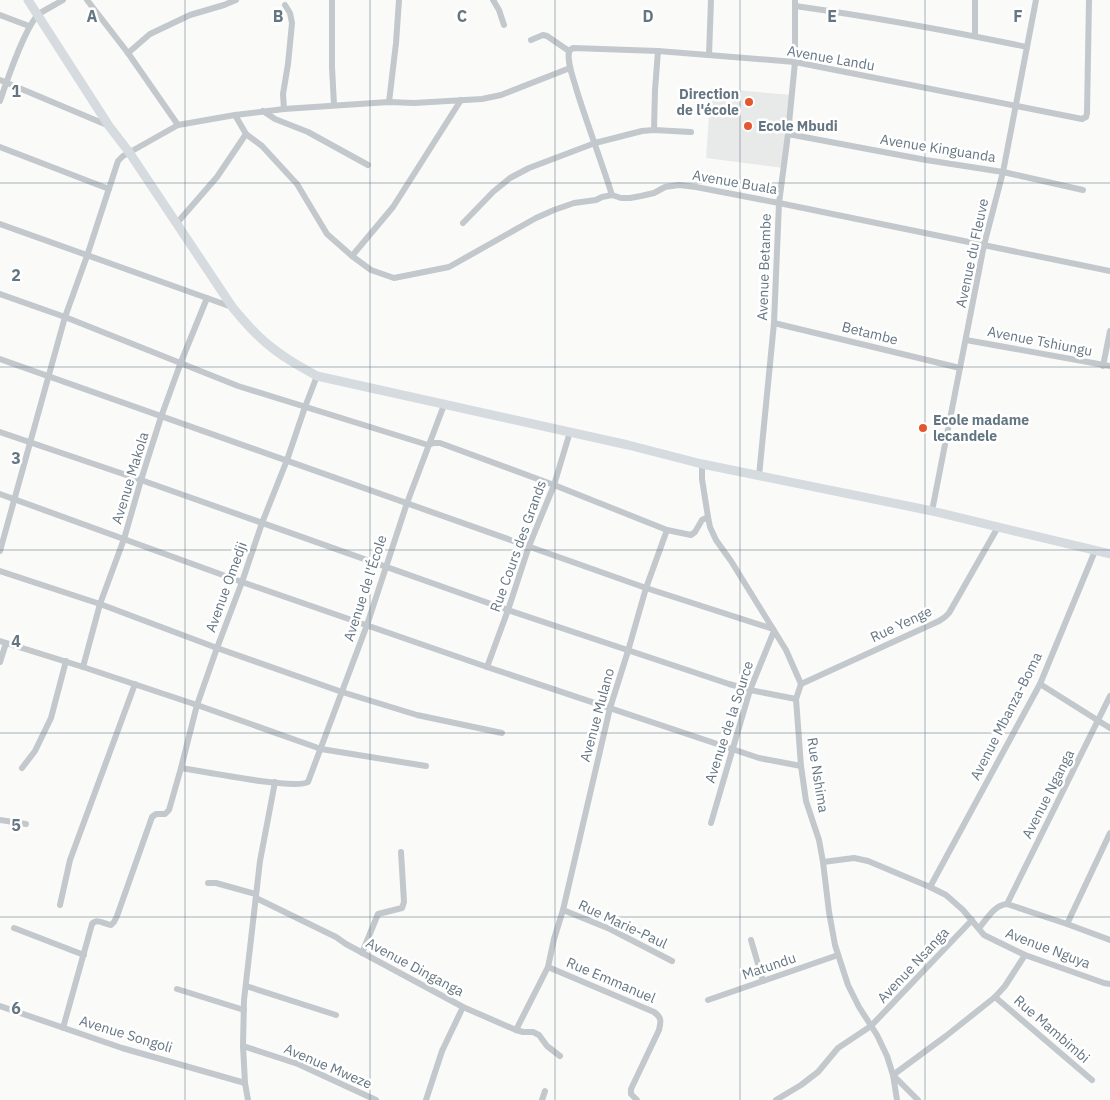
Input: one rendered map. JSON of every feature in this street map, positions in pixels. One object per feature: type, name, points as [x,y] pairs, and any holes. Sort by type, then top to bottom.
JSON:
[{"type":"street","points":[[28,0],[109,126],[129,152],[233,308],[264,342],[286,359],[317,376],[628,445],[702,464],[932,511],[1110,554]]},
{"type":"street","points":[[0,101],[3,81],[29,26],[38,15],[63,0]]},
{"type":"street","points":[[87,0],[128,53],[178,125]]},
{"type":"street","points":[[389,102],[399,0]]},
{"type":"street","points":[[493,0],[504,25]]},
{"type":"street","points":[[709,56],[711,0]]},
{"type":"street","points":[[975,0],[975,36]]},
{"type":"street","name":"Avenue du Fleuve","points":[[932,511],[984,245],[1003,172],[1036,0]]},
{"type":"street","name":"Avenue Landu","points":[[569,51],[573,48],[658,51],[794,62],[1082,118],[1086,117],[1087,113],[1089,0]]},
{"type":"street","points":[[128,53],[150,34],[166,26],[190,15],[233,1]]},
{"type":"street","points":[[332,1],[334,105]]},
{"type":"street","points":[[795,3],[1027,47]]},
{"type":"street","name":"Avenue Betambe","points":[[760,476],[774,323],[779,203],[788,134],[794,62],[795,3]]},
{"type":"street","points":[[284,108],[283,94],[292,23],[290,13],[285,4]]},
{"type":"street","points":[[0,15],[29,26]]},
{"type":"street","points":[[531,40],[542,35],[547,36],[569,51],[570,68],[612,195]]},
{"type":"street","points":[[654,130],[658,51]]},
{"type":"street","points":[[0,551],[65,317],[118,161],[129,152],[178,125],[284,108],[482,99],[501,95],[570,68]]},
{"type":"street","points":[[3,81],[109,126]]},
{"type":"street","points":[[352,256],[393,207],[461,100]]},
{"type":"street","points":[[263,111],[275,119],[308,132],[368,165]]},
{"type":"street","name":"Avenue Buala","points":[[235,115],[246,134],[262,146],[298,184],[327,234],[371,270],[394,278],[449,267],[536,218],[554,210],[612,195],[630,198],[654,193],[665,187],[680,185],[779,203],[1110,271]]},
{"type":"street","points":[[462,223],[510,178],[529,168],[595,143],[642,131],[691,132]]},
{"type":"street","points":[[177,223],[217,177],[246,134]]},
{"type":"street","name":"Avenue Kinguanda","points":[[788,134],[926,160],[1003,172],[1083,190]]},
{"type":"street","points":[[0,147],[109,189]]},
{"type":"street","points":[[0,224],[233,308]]},
{"type":"street","points":[[0,294],[65,317],[238,386],[428,445],[440,443],[667,530],[691,534],[695,532],[702,520],[708,517]]},
{"type":"street","name":"Avenue Makola","points":[[83,666],[100,604],[124,539],[161,417],[207,298]]},
{"type":"street","name":"Betambe","points":[[774,323],[960,368]]},
{"type":"street","points":[[1106,366],[1110,331]]},
{"type":"street","name":"Avenue Tshiungu","points":[[966,340],[1106,366]]},
{"type":"street","points":[[0,359],[646,588],[773,630]]},
{"type":"street","name":"Avenue Omedji","points":[[84,955],[94,922],[97,921],[111,925],[117,916],[152,817],[156,814],[165,814],[168,810],[197,704],[216,648],[317,376]]},
{"type":"street","name":"Avenue de l'École","points":[[275,782],[303,784],[308,782],[310,778],[367,625],[407,503],[444,405]]},
{"type":"street","points":[[0,432],[628,651],[750,690],[796,699]]},
{"type":"street","name":"Rue Cours des Grands","points":[[486,668],[529,546],[554,486],[570,432]]},
{"type":"street","points":[[702,464],[702,479],[710,527],[716,540],[786,650],[801,684]]},
{"type":"street","points":[[0,494],[486,668],[732,750],[759,758],[802,766]]},
{"type":"street","name":"Rue Yenge","points":[[801,684],[945,617],[998,528]]},
{"type":"street","name":"Avenue Mulano","points":[[563,910],[610,708],[646,588],[667,530]]},
{"type":"street","name":"Avenue Mbanza-Boma","points":[[930,887],[1040,684],[1095,551]]},
{"type":"street","points":[[0,571],[100,604],[216,648],[342,692],[417,715],[502,733]]},
{"type":"street","name":"Avenue de la Source","points":[[711,823],[750,690],[773,630]]},
{"type":"street","points":[[0,662],[3,642],[197,704],[321,749],[426,766]]},
{"type":"street","points":[[22,768],[35,751],[51,718],[66,662]]},
{"type":"street","points":[[60,906],[70,860],[135,684]]},
{"type":"street","name":"Rue Nshima","points":[[801,684],[796,699],[806,801],[819,840],[829,912],[838,956],[848,985],[887,1056],[893,1075],[897,1100]]},
{"type":"street","points":[[1040,684],[1110,728]]},
{"type":"street","name":"Avenue Nganga","points":[[1007,904],[1110,696]]},
{"type":"street","points":[[181,768],[275,782],[260,861],[246,986],[242,1046],[248,1100]]},
{"type":"street","points":[[0,820],[26,824]]},
{"type":"street","points":[[1067,924],[1110,833]]},
{"type":"street","points":[[362,953],[378,914],[402,908],[404,902],[401,852]]},
{"type":"street","name":"Avenue Nguya","points":[[823,862],[854,858],[868,861],[930,887],[946,895],[990,938],[1026,955],[1110,984]]},
{"type":"street","name":"Avenue Dinganga","points":[[208,883],[256,896],[336,937],[463,1007],[516,1030],[533,1032],[539,1035],[547,1046],[560,1056]]},
{"type":"street","points":[[979,928],[996,908],[1001,904],[1007,904],[1110,940]]},
{"type":"street","name":"Rue Marie-Paul","points":[[563,910],[610,929],[672,960]]},
{"type":"street","name":"Rue Emmanuel","points":[[563,910],[548,967],[659,1015],[661,1021],[659,1030],[631,1089],[631,1094],[637,1100]]},
{"type":"street","name":"Avenue Nsanga","points":[[871,1026],[972,920]]},
{"type":"street","points":[[14,928],[84,955],[63,1028]]},
{"type":"street","points":[[751,940],[763,981]]},
{"type":"street","points":[[918,1100],[893,1075],[946,1036],[995,996],[1005,986],[1026,955]]},
{"type":"street","name":"Matundu","points":[[708,1000],[838,956]]},
{"type":"street","points":[[516,1030],[548,967]]},
{"type":"street","points":[[246,986],[336,1015]]},
{"type":"street","points":[[177,989],[244,1010]]},
{"type":"street","name":"Rue Mambimbi","points":[[995,996],[1092,1080]]},
{"type":"street","name":"Avenue Songoli","points":[[0,1006],[122,1048],[245,1082]]},
{"type":"street","points":[[426,1100],[442,1051],[463,1007]]},
{"type":"street","points":[[776,1100],[818,1072],[838,1048],[871,1026]]},
{"type":"street","name":"Avenue Mweze","points":[[242,1046],[298,1064],[376,1100]]},
{"type":"street","points":[[542,1100],[544,1092]]},
{"type":"shaded area","name":"Ecole Mbudi","points":[[711,88],[792,95],[784,168],[706,158]]},
{"type":"place","name":"Direction de l'école","points":[[749,102]]},
{"type":"place","name":"Ecole Mbudi","points":[[748,126]]},
{"type":"place","name":"Ecole madame lecandele","points":[[923,428]]}]
